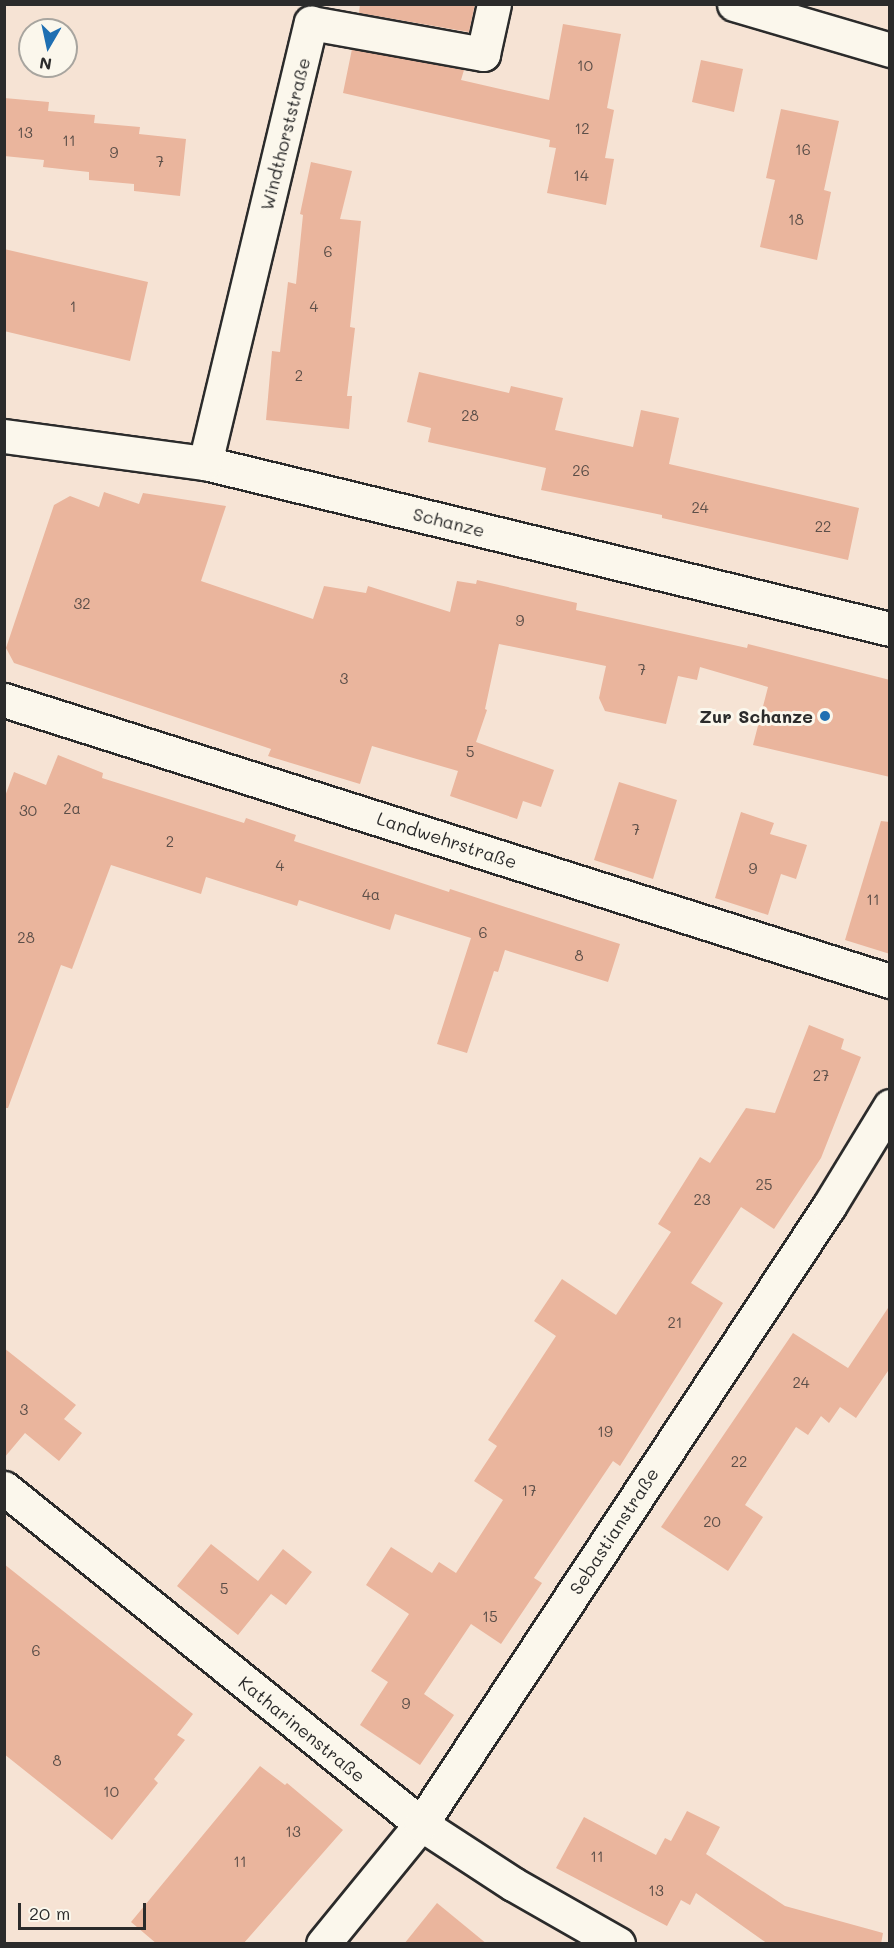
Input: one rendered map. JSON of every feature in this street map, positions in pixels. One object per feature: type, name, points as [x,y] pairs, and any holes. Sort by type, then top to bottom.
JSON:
[{"type":"street","name":"Windthorststraße","points":[[205,463],[311,23],[483,54],[494,4]]},
{"type":"street","points":[[734,4],[890,50]]},
{"type":"street","name":"Schanze","points":[[4,436],[205,463],[890,629]]},
{"type":"street","name":"Landwehrstraße","points":[[4,700],[890,981]]},
{"type":"street","name":"Sebastianstraße","points":[[323,1944],[421,1824],[829,1206],[890,1106]]},
{"type":"street","name":"Katharinenstraße","points":[[4,1488],[421,1824],[513,1884],[618,1944]]},
{"type":"building","points":[[360,4],[475,4],[469,32],[359,13]]},
{"type":"building","points":[[563,24],[621,34],[607,108],[614,110],[605,158],[614,159],[606,205],[547,193],[556,148],[549,147],[550,140],[343,93],[352,49],[464,70],[461,80],[549,100]]},
{"type":"building","points":[[701,60],[743,69],[734,112],[692,102]]},
{"type":"building","points":[[4,98],[49,102],[48,111],[95,115],[94,123],[140,127],[139,134],[186,139],[180,196],[134,191],[134,184],[89,180],[89,172],[43,167],[44,160],[4,156]]},
{"type":"building","points":[[781,109],[839,121],[824,190],[831,192],[817,260],[760,247],[775,180],[766,178]]},
{"type":"building","points":[[311,162],[352,171],[340,219],[361,221],[350,327],[355,328],[347,396],[352,396],[349,429],[266,420],[272,351],[280,352],[288,282],[296,284],[303,215],[300,214]]},
{"type":"building","points":[[4,249],[148,282],[130,361],[4,331]]},
{"type":"building","points":[[419,372],[509,393],[511,386],[563,398],[555,430],[633,447],[641,410],[679,418],[669,464],[859,508],[848,560],[662,518],[662,515],[541,490],[546,468],[428,442],[431,428],[407,422]]},
{"type":"building","points":[[104,492],[139,504],[143,493],[226,506],[201,581],[313,619],[324,586],[366,593],[368,586],[450,612],[457,581],[476,584],[477,580],[577,603],[576,610],[747,648],[748,644],[890,680],[890,777],[753,745],[768,687],[700,667],[697,680],[678,676],[666,724],[605,711],[599,698],[606,666],[499,644],[485,709],[487,710],[476,742],[554,770],[541,807],[523,801],[517,819],[450,796],[458,771],[372,746],[360,784],[268,756],[271,749],[14,663],[6,648],[54,505],[70,496],[99,507]]},
{"type":"building","points":[[58,755],[103,773],[102,778],[244,823],[246,818],[296,835],[294,841],[449,892],[450,889],[620,944],[608,982],[505,950],[498,972],[494,971],[467,1053],[437,1044],[471,938],[395,914],[390,930],[299,900],[297,906],[206,877],[201,894],[111,865],[72,969],[61,965],[8,1108],[4,1108],[4,799],[14,772],[46,785]]},
{"type":"building","points":[[619,782],[677,800],[653,879],[594,860]]},
{"type":"building","points":[[741,812],[774,823],[770,834],[807,845],[796,879],[781,874],[768,915],[715,898]]},
{"type":"building","points":[[881,821],[890,822],[890,954],[845,940]]},
{"type":"building","points":[[809,1025],[844,1039],[841,1049],[861,1057],[821,1158],[774,1229],[741,1207],[691,1283],[723,1303],[620,1466],[613,1461],[534,1578],[542,1583],[501,1644],[471,1624],[424,1694],[454,1715],[420,1765],[360,1725],[388,1682],[371,1671],[409,1614],[366,1585],[391,1547],[432,1573],[439,1562],[456,1573],[503,1500],[474,1481],[497,1446],[488,1440],[556,1336],[534,1321],[562,1279],[616,1315],[671,1232],[658,1224],[700,1157],[710,1163],[746,1108],[775,1113]]},
{"type":"building","points":[[890,1305],[890,1368],[856,1418],[840,1407],[829,1423],[821,1416],[808,1435],[796,1427],[745,1505],[763,1517],[728,1571],[661,1527],[793,1333],[848,1368]]},
{"type":"building","points":[[4,1348],[76,1405],[64,1419],[82,1433],[59,1461],[25,1433],[4,1458]]},
{"type":"building","points":[[211,1544],[258,1581],[283,1549],[312,1572],[286,1605],[271,1594],[238,1635],[177,1586]]},
{"type":"building","points":[[4,1564],[193,1714],[177,1735],[185,1740],[154,1779],[158,1783],[112,1840],[4,1754]]},
{"type":"building","points":[[260,1766],[285,1785],[287,1783],[343,1830],[243,1944],[157,1944],[131,1922]]},
{"type":"building","points":[[687,1811],[720,1827],[706,1854],[785,1906],[883,1933],[881,1944],[768,1944],[696,1893],[690,1905],[681,1900],[667,1926],[556,1868],[584,1817],[656,1855],[665,1838],[671,1841]]},
{"type":"building","points":[[437,1903],[487,1944],[404,1944]]},
{"type":"place","name":"Zur Schanze","points":[[825,716]]}]
